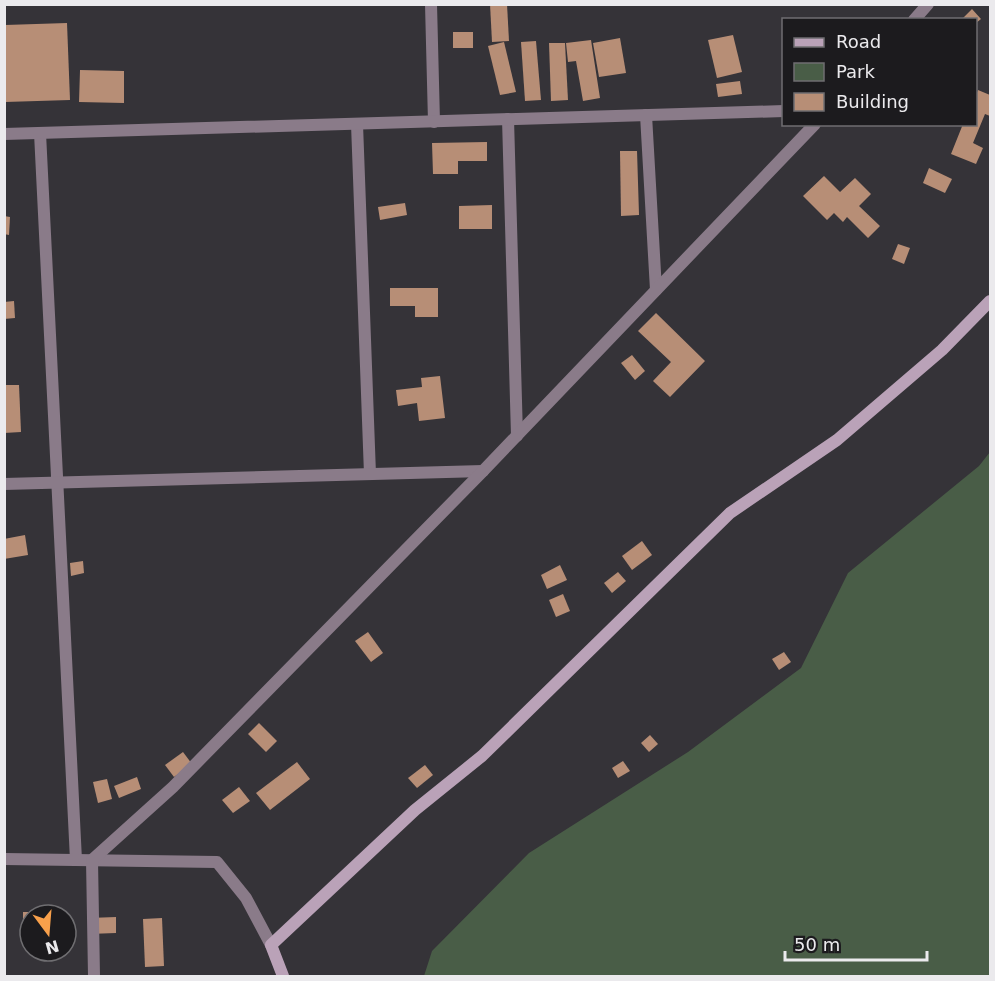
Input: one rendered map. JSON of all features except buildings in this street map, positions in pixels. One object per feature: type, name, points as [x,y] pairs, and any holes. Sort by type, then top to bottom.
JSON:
[{"type":"street","points":[[431,4],[434,122]]},
{"type":"street","points":[[916,18],[928,4]]},
{"type":"street","points":[[4,134],[782,111]]},
{"type":"street","points":[[646,115],[656,290]]},
{"type":"street","points":[[508,119],[517,436]]},
{"type":"street","points":[[357,124],[370,474]]},
{"type":"street","points":[[94,976],[92,860],[173,787],[517,436],[813,126]]},
{"type":"street","points":[[40,133],[76,860]]},
{"type":"street","points":[[271,945],[416,810],[482,756],[730,513],[837,440],[942,350],[990,301]]},
{"type":"street","points":[[4,484],[483,471]]},
{"type":"street","points":[[4,859],[217,862],[246,898],[271,945],[283,976]]},
{"type":"green space","points":[[990,452],[990,976],[424,976],[432,951],[529,853],[688,752],[801,668],[848,573],[979,466]]}]
